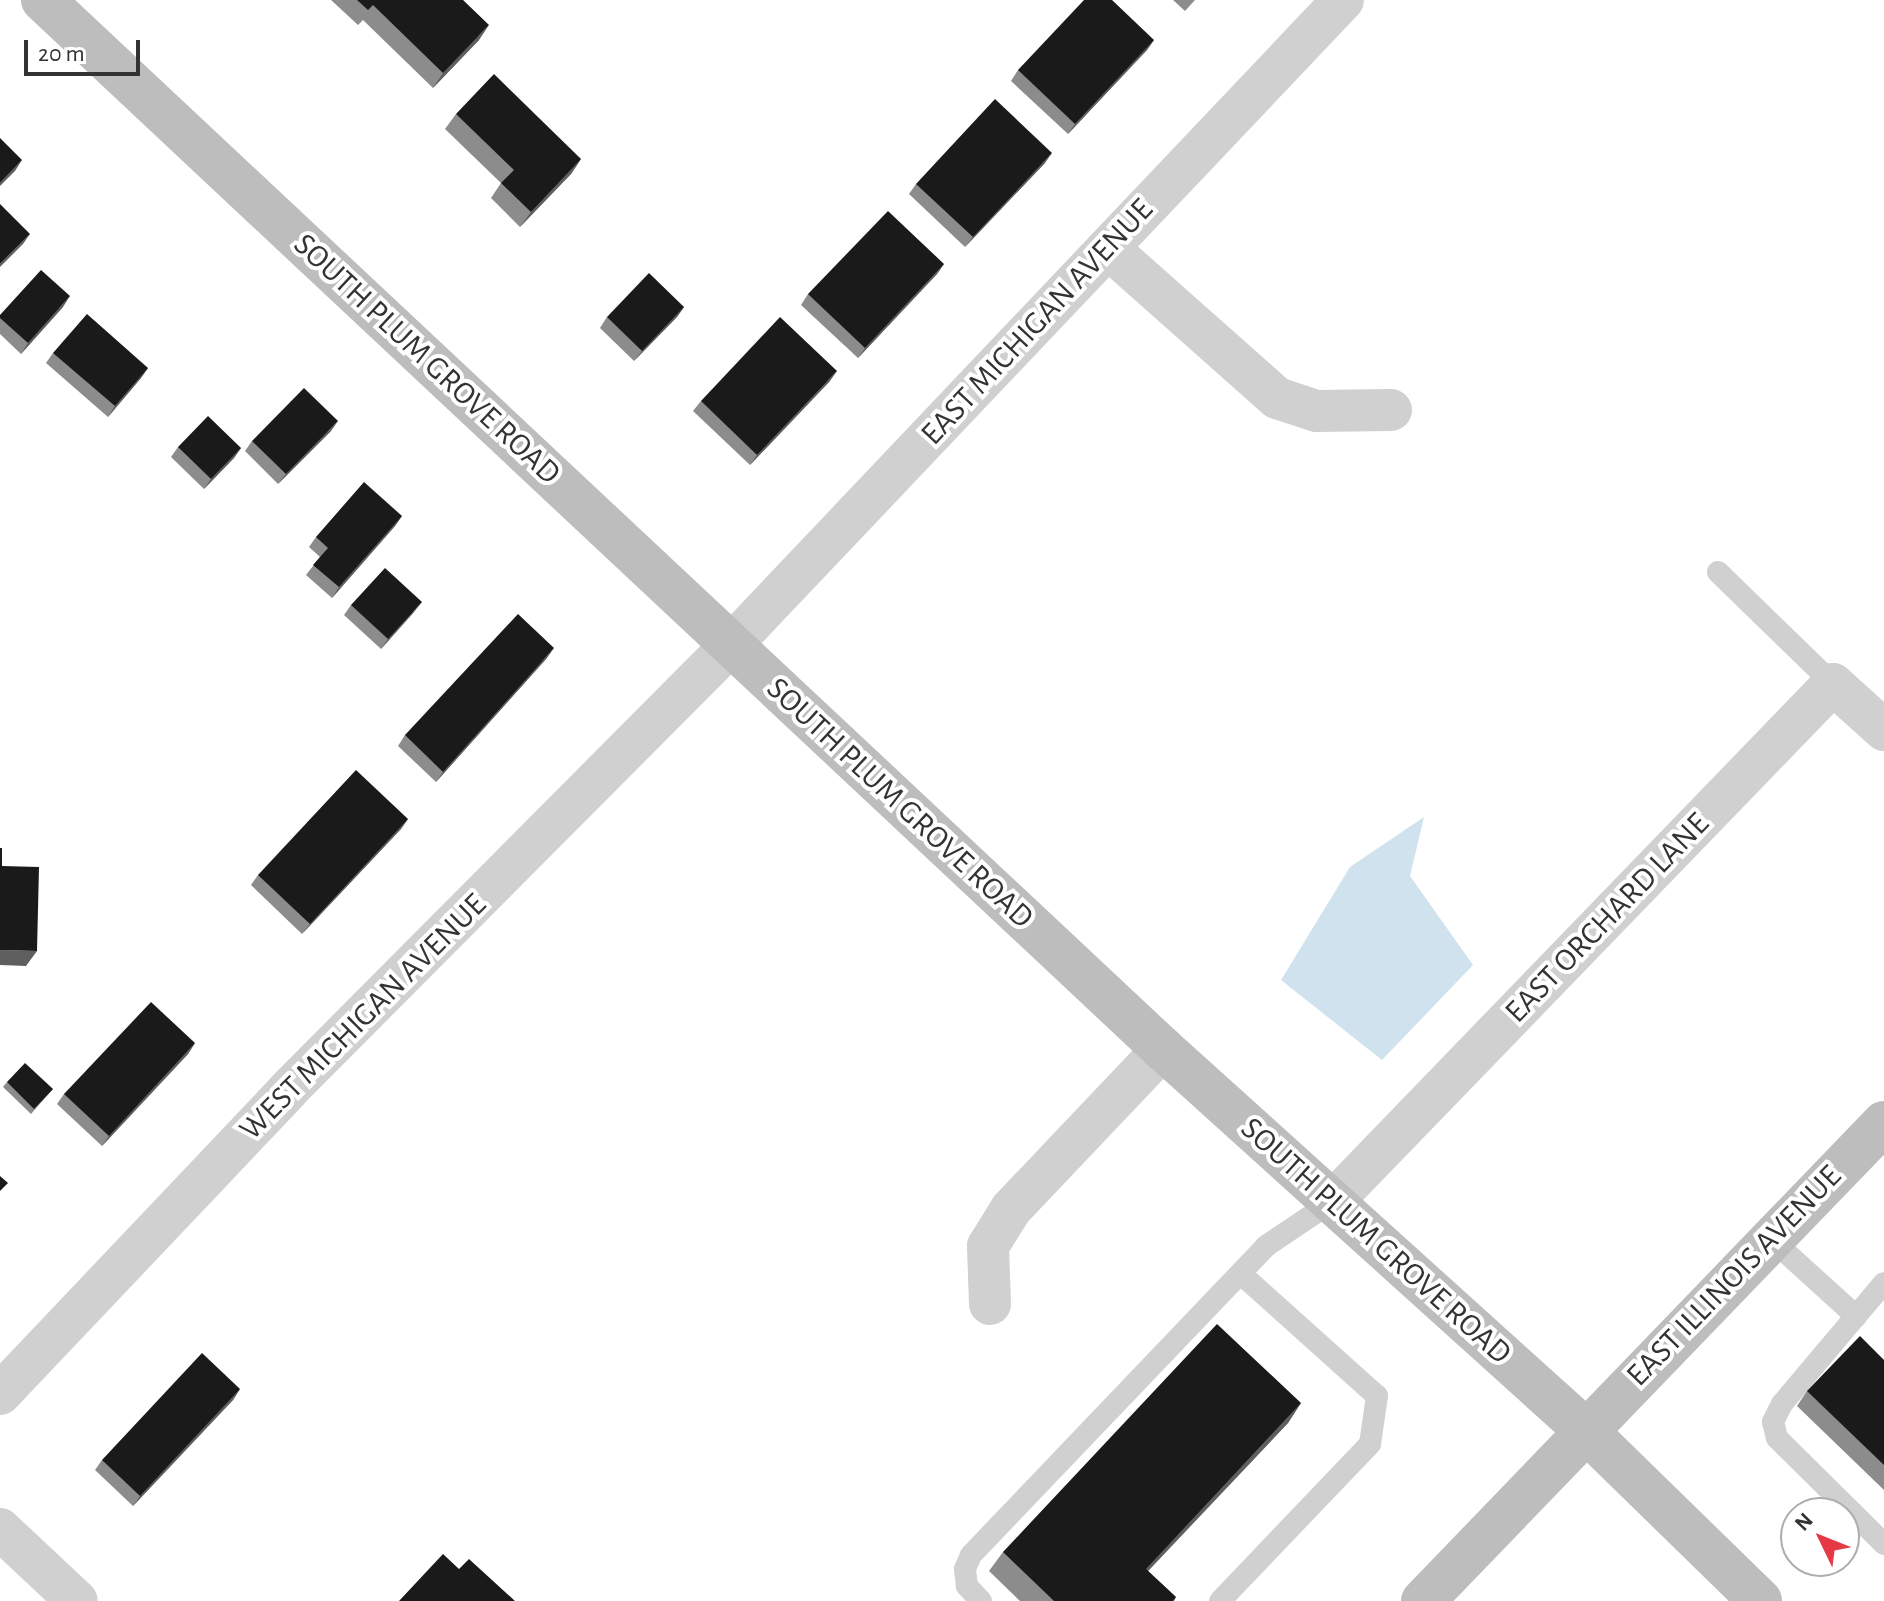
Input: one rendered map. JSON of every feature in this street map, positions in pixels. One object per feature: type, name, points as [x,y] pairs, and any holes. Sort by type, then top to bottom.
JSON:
[{"type":"main road","name":"SOUTH PLUM GROVE ROAD","points":[[43,0],[1163,1049],[1584,1429],[1748,1597]]},
{"type":"main road","name":"EAST ILLINOIS AVENUE","points":[[1437,1596],[1584,1429],[1884,1123]]},
{"type":"street","name":"EAST MICHIGAN AVENUE","points":[[731,645],[1343,0]]},
{"type":"street","points":[[1108,248],[1277,398],[1316,411],[1391,410]]},
{"type":"street","name":"WEST MICHIGAN AVENUE","points":[[0,1394],[288,1090],[731,645]]},
{"type":"street","points":[[1833,684],[1884,730]]},
{"type":"street","name":"EAST ORCHARD LANE","points":[[1333,1201],[1833,684]]},
{"type":"street","points":[[990,1304],[988,1246],[1011,1209],[1163,1049]]},
{"type":"street","points":[[0,1529],[77,1601]]},
{"type":"lane","points":[[1718,572],[1833,684]]},
{"type":"lane","points":[[981,1601],[967,1586],[965,1569],[971,1555],[1266,1246],[1333,1201]]},
{"type":"lane","points":[[1771,1239],[1856,1316]]},
{"type":"lane","points":[[1222,1600],[1370,1444],[1377,1396],[1241,1274]]},
{"type":"lane","points":[[1884,1283],[1782,1404],[1773,1422],[1777,1438],[1884,1544]]},
{"type":"water","points":[[1424,817],[1410,876],[1473,965],[1382,1060],[1281,980],[1350,867]]},
{"type":"building","points":[[357,0],[463,0],[489,25],[443,73],[373,5],[368,10]]},
{"type":"building","points":[[1084,0],[1112,0],[1154,40],[1075,124],[1018,70]]},
{"type":"building","points":[[494,74],[581,159],[531,212],[501,183],[514,170],[456,114]]},
{"type":"building","points":[[995,99],[1052,153],[973,237],[916,184]]},
{"type":"building","points":[[0,138],[22,160],[0,183]]},
{"type":"building","points":[[0,204],[30,234],[0,264]]},
{"type":"building","points":[[888,211],[944,264],[865,348],[808,294]]},
{"type":"building","points":[[41,270],[70,296],[28,343],[0,315]]},
{"type":"building","points":[[649,273],[684,307],[642,351],[607,317]]},
{"type":"building","points":[[87,314],[148,368],[115,406],[53,353]]},
{"type":"building","points":[[780,317],[837,371],[757,455],[701,401]]},
{"type":"building","points":[[304,388],[338,421],[286,474],[252,441]]},
{"type":"building","points":[[208,416],[241,448],[211,479],[178,447]]},
{"type":"building","points":[[364,482],[402,516],[339,587],[313,565],[328,548],[316,537]]},
{"type":"building","points":[[385,568],[422,602],[388,639],[351,605]]},
{"type":"building","points":[[518,614],[554,648],[443,772],[405,735]]},
{"type":"building","points":[[356,770],[408,819],[310,924],[258,875]]},
{"type":"building","points":[[0,848],[2,866],[39,867],[37,951],[0,950]]},
{"type":"building","points":[[151,1002],[195,1043],[109,1136],[64,1094]]},
{"type":"building","points":[[25,1063],[53,1089],[34,1109],[7,1082]]},
{"type":"building","points":[[0,1176],[8,1183],[0,1191]]},
{"type":"building","points":[[1217,1324],[1301,1403],[1146,1569],[1176,1597],[1173,1601],[1054,1601],[1003,1552]]},
{"type":"building","points":[[1860,1336],[1884,1360],[1884,1465],[1807,1391]]},
{"type":"building","points":[[202,1353],[240,1389],[140,1496],[102,1460]]},
{"type":"building","points":[[443,1554],[459,1569],[469,1559],[515,1601],[399,1601]]}]
